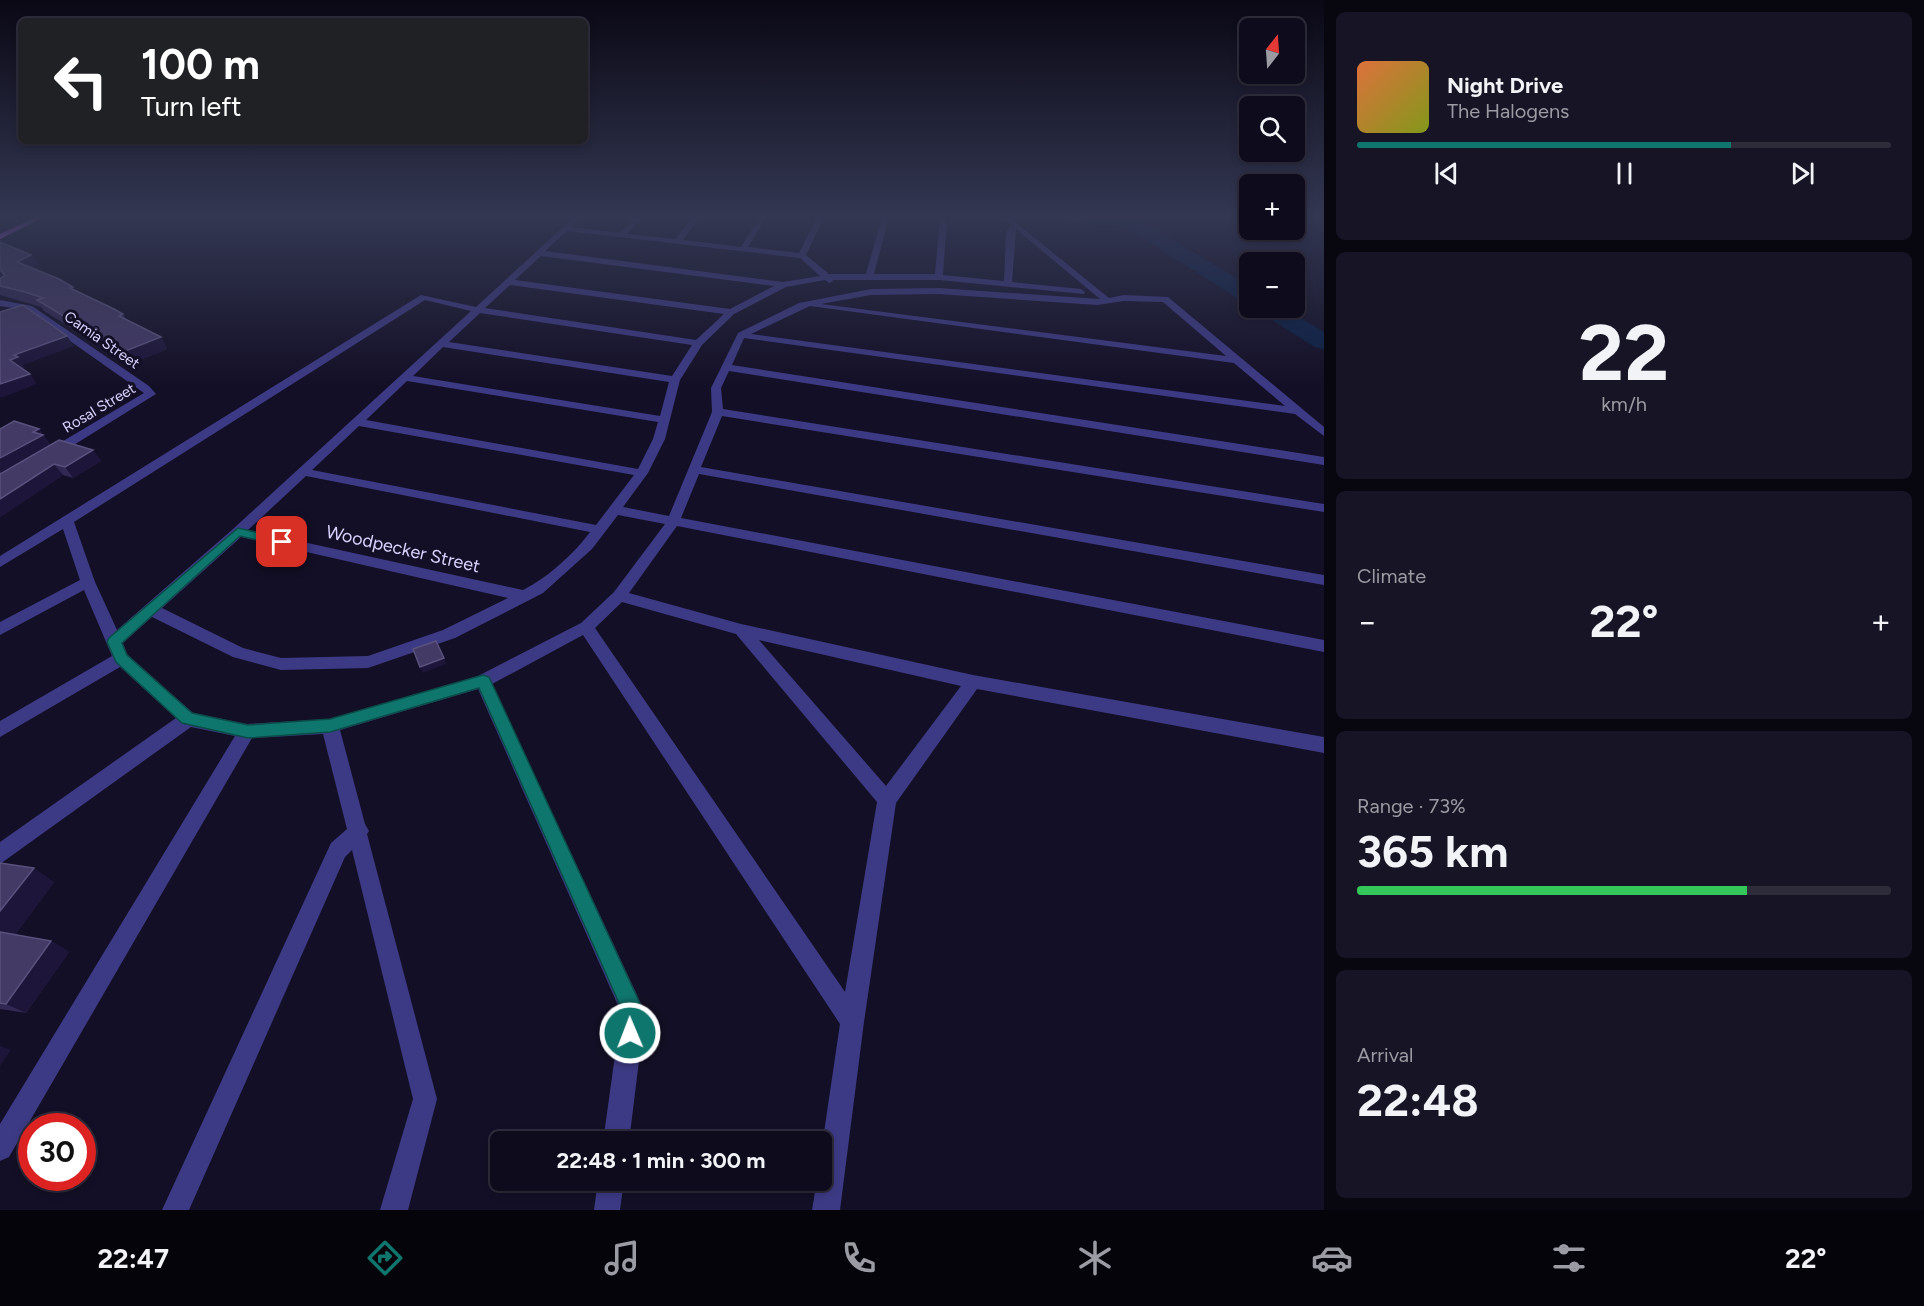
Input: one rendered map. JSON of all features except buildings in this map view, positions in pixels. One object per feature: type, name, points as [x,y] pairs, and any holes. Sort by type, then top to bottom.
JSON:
[{"type":"street","points":[[114,642],[238,532],[517,273]]},
{"type":"street","points":[[692,273],[783,285]]},
{"type":"street","points":[[822,273],[873,314]]},
{"type":"street","points":[[1008,273],[1008,284]]},
{"type":"street","points":[[1074,273],[1103,297]]},
{"type":"street","points":[[152,610],[239,653],[281,664],[368,662],[450,634],[524,597],[538,589],[587,546],[642,473],[660,439],[675,380],[698,343],[731,312],[783,285],[826,277],[870,275],[939,277],[1103,297]]},
{"type":"street","points":[[508,282],[731,312]]},
{"type":"street","points":[[66,519],[88,582],[121,658],[188,719],[248,731],[330,726],[483,681],[586,627],[620,596],[674,522],[718,412],[716,388],[741,335],[802,305],[849,294],[938,291],[1164,299],[1324,433]]},
{"type":"street","points":[[0,562],[424,297],[477,310],[698,343]]},
{"type":"street","name":"Camia Street","points":[[0,303],[29,308],[151,394]]},
{"type":"street","points":[[802,305],[1237,360]]},
{"type":"street","points":[[741,335],[1298,411]]},
{"type":"street","points":[[441,344],[675,380]]},
{"type":"street","points":[[724,367],[1324,461]]},
{"type":"street","points":[[405,378],[664,420]]},
{"type":"street","name":"Rosal Street","points":[[42,459],[151,394]]},
{"type":"street","points":[[718,412],[1324,508]]},
{"type":"street","points":[[357,422],[642,473]]},
{"type":"street","points":[[695,470],[1324,580]]},
{"type":"street","points":[[303,472],[600,530]]},
{"type":"street","points":[[615,510],[1324,646]]},
{"type":"street","name":"Woodpecker Street","points":[[238,532],[524,597]]},
{"type":"street","points":[[0,630],[88,582]]},
{"type":"street","points":[[620,596],[741,630],[973,682],[1324,745]]},
{"type":"street","points":[[586,627],[852,1022]]},
{"type":"street","points":[[741,630],[887,800]]},
{"type":"street","points":[[0,730],[121,658]]},
{"type":"street","points":[[483,681],[633,1012],[617,1131]]},
{"type":"street","points":[[826,1210],[852,1022],[887,800],[973,682]]},
{"type":"street","points":[[0,854],[188,719]]},
{"type":"street","points":[[330,726],[359,831],[425,1099],[393,1210]]},
{"type":"street","points":[[0,1148],[248,731]]},
{"type":"street","points":[[175,1210],[338,850],[359,831]]},
{"type":"street","points":[[607,1210],[609,1191]]},
{"type":"waterway","points":[[1213,273],[1239,289]]},
{"type":"waterway","points":[[1285,318],[1324,342]]},
{"type":"route","points":[[282,542],[238,532],[114,642],[121,658],[188,719],[248,731],[330,726],[483,681],[633,1012],[630,1033]]}]
